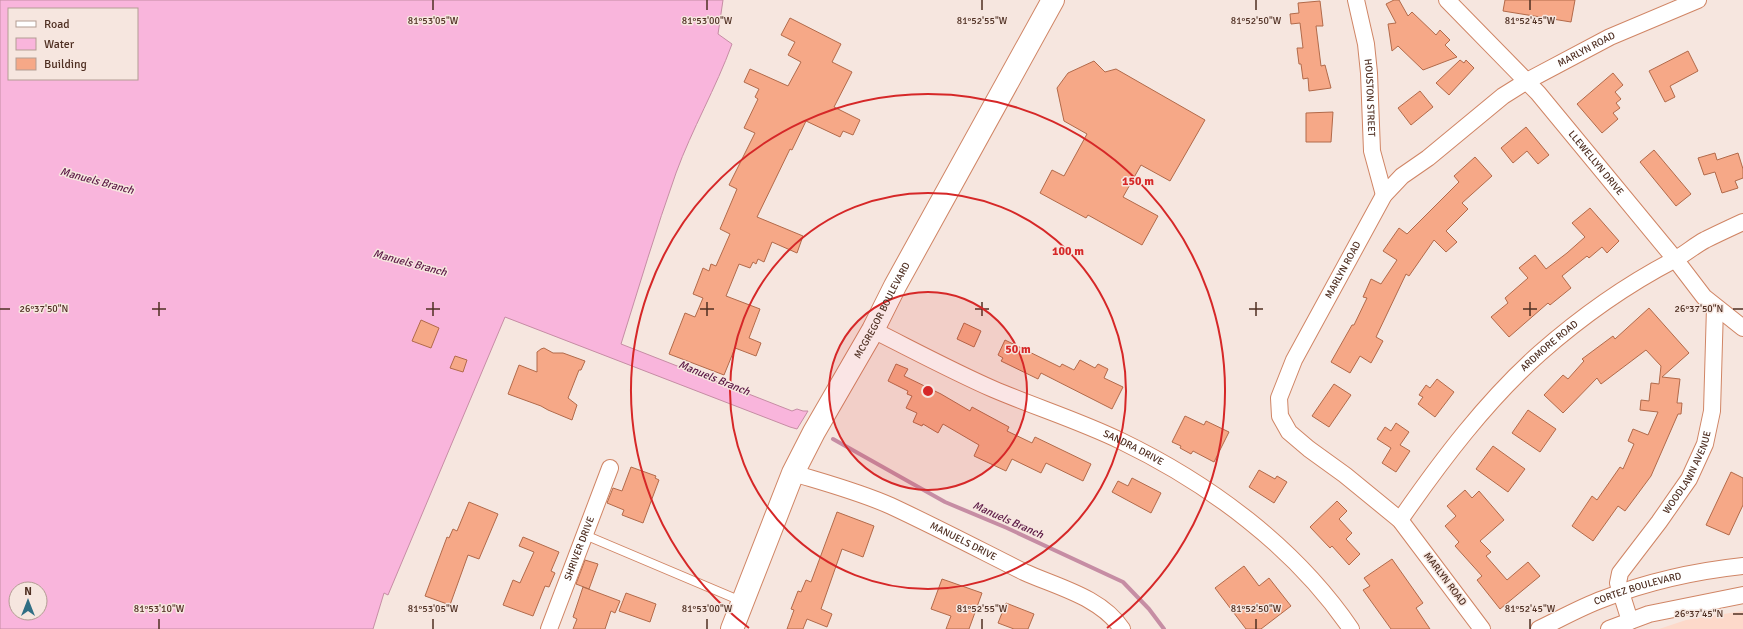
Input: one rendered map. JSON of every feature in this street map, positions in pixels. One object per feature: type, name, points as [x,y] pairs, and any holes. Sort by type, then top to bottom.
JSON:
[{"type":"main road","name":"MCGREGOR BOULEVARD","points":[[732,629],[793,473],[814,432],[873,330],[895,286],[1052,0]]},
{"type":"street","name":"HOUSTON STREET","points":[[1356,0],[1366,44],[1369,73],[1372,151],[1384,194]]},
{"type":"street","name":"LLEWELLYN DRIVE","points":[[1447,0],[1527,81],[1675,259],[1700,293],[1715,307],[1743,328]]},
{"type":"street","name":"MARLYN ROAD","points":[[1482,629],[1400,520],[1289,432],[1280,416],[1279,398],[1294,360],[1384,194],[1402,176],[1428,158],[1503,96],[1527,81],[1610,37],[1698,0]]},
{"type":"street","name":"ARDMORE ROAD","points":[[1400,520],[1435,469],[1495,399],[1540,354],[1593,310],[1639,279],[1705,240],[1743,222]]},
{"type":"street","name":"WOODLAWN AVENUE","points":[[1630,625],[1618,583],[1620,572],[1659,522],[1689,479],[1705,444],[1712,411],[1715,307]]},
{"type":"street","name":"SANDRA DRIVE","points":[[873,330],[991,388],[1122,442],[1182,476],[1230,508],[1259,530],[1287,555],[1324,594],[1351,629]]},
{"type":"street","name":"SHRIVER DRIVE","points":[[549,629],[610,468]]},
{"type":"street","name":"MANUELS DRIVE","points":[[793,473],[890,505],[1030,575],[1090,601],[1104,610],[1122,629]]},
{"type":"street","name":"CORTEZ BOULEVARD","points":[[1539,629],[1601,599],[1620,592],[1684,576],[1743,566]]},
{"type":"street","points":[[1609,629],[1630,625],[1649,614],[1743,595]]},
{"type":"lane","points":[[585,535],[742,602]]},
{"type":"shaded area","points":[[1743,611],[1743,629],[1659,629],[1686,620]]},
{"type":"water","points":[[0,0],[723,0],[718,34],[732,44],[719,77],[689,140],[676,173],[621,344],[792,411],[797,409],[808,411],[797,429],[790,427],[505,317],[388,595],[384,593],[373,629],[0,629]]},
{"type":"building","points":[[1394,0],[1399,0],[1408,16],[1412,12],[1436,35],[1440,30],[1450,40],[1445,45],[1457,57],[1423,70],[1398,46],[1392,51],[1388,24],[1396,23],[1386,4]]},
{"type":"building","points":[[1505,0],[1575,0],[1571,22],[1503,11]]},
{"type":"building","points":[[1320,1],[1323,26],[1316,26],[1321,66],[1325,65],[1331,88],[1309,91],[1308,78],[1303,79],[1301,64],[1299,64],[1297,48],[1303,48],[1300,23],[1291,24],[1290,14],[1299,13],[1298,3]]},
{"type":"building","points":[[790,18],[841,44],[832,62],[852,72],[834,107],[860,120],[853,135],[843,131],[840,137],[806,121],[792,150],[790,149],[757,217],[803,236],[797,253],[772,242],[764,262],[758,259],[756,264],[753,262],[750,268],[739,264],[726,296],[760,309],[749,338],[761,343],[756,356],[735,348],[724,375],[669,354],[685,313],[695,317],[703,298],[693,294],[703,268],[709,271],[711,264],[716,266],[730,234],[720,229],[737,189],[729,185],[755,133],[744,128],[758,99],[755,97],[759,89],[744,82],[750,69],[788,86],[801,62],[788,55],[795,42],[781,35]]},
{"type":"building","points":[[1688,51],[1698,71],[1670,86],[1675,97],[1665,102],[1649,71]]},
{"type":"building","points":[[1460,60],[1464,63],[1466,60],[1474,68],[1449,95],[1436,83]]},
{"type":"building","points":[[1094,61],[1105,72],[1116,69],[1205,120],[1170,181],[1141,165],[1123,197],[1158,216],[1142,245],[1088,215],[1086,218],[1040,193],[1052,170],[1064,176],[1087,134],[1064,121],[1057,88],[1068,73]]},
{"type":"building","points":[[1613,73],[1623,85],[1615,92],[1621,99],[1616,103],[1620,108],[1613,113],[1618,119],[1602,133],[1577,104]]},
{"type":"building","points":[[1420,91],[1433,107],[1411,125],[1398,108]]},
{"type":"building","points":[[1333,112],[1331,142],[1306,142],[1306,113]]},
{"type":"building","points":[[1526,127],[1549,155],[1538,164],[1527,151],[1513,163],[1501,148]]},
{"type":"building","points":[[1654,150],[1691,194],[1676,206],[1640,162]]},
{"type":"building","points":[[1715,153],[1717,160],[1738,153],[1743,169],[1743,178],[1735,181],[1738,188],[1722,193],[1715,172],[1704,175],[1698,158]]},
{"type":"building","points":[[1475,157],[1492,176],[1462,203],[1468,209],[1446,231],[1457,242],[1446,252],[1434,240],[1409,276],[1406,274],[1376,337],[1383,341],[1371,363],[1360,356],[1350,373],[1331,362],[1352,325],[1354,325],[1367,298],[1363,297],[1371,279],[1381,284],[1397,260],[1383,251],[1399,228],[1407,234],[1459,182],[1454,176]]},
{"type":"building","points":[[1590,208],[1619,241],[1607,253],[1602,247],[1589,258],[1587,256],[1562,276],[1571,288],[1550,305],[1548,303],[1509,337],[1491,317],[1508,303],[1505,298],[1528,278],[1519,268],[1535,255],[1546,269],[1567,253],[1585,237],[1572,223]]},
{"type":"building","points":[[1649,308],[1689,353],[1662,377],[1680,379],[1677,403],[1682,403],[1681,414],[1678,414],[1651,476],[1625,511],[1618,506],[1593,541],[1572,526],[1592,496],[1597,500],[1620,467],[1623,469],[1634,444],[1628,441],[1633,429],[1648,435],[1658,412],[1640,410],[1641,400],[1649,401],[1651,383],[1659,384],[1661,366],[1646,350],[1601,384],[1597,378],[1563,413],[1544,395],[1563,375],[1568,379],[1584,361],[1582,359],[1613,336],[1615,339]]},
{"type":"building","points":[[421,320],[439,328],[431,348],[412,341]]},
{"type":"building","points":[[964,323],[981,331],[974,347],[957,339]]},
{"type":"building","points":[[1005,340],[1060,367],[1062,364],[1074,370],[1080,360],[1095,368],[1098,364],[1108,369],[1104,378],[1123,387],[1112,409],[1041,373],[1038,379],[1001,361],[1003,358],[998,355]]},
{"type":"building","points":[[544,348],[553,353],[563,353],[585,361],[581,370],[579,370],[568,398],[577,405],[572,420],[541,406],[508,394],[519,365],[537,372],[537,352]]},
{"type":"building","points":[[455,356],[467,360],[463,372],[450,368]]},
{"type":"building","points":[[896,364],[908,369],[904,376],[941,394],[970,411],[972,407],[1009,427],[1007,431],[1032,443],[1035,437],[1091,464],[1083,481],[1046,463],[1041,473],[1012,459],[1006,471],[974,456],[979,445],[943,424],[938,433],[923,424],[922,426],[913,422],[917,413],[906,408],[912,396],[907,394],[908,391],[888,381]]},
{"type":"building","points":[[1437,379],[1454,392],[1435,417],[1418,404],[1423,397],[1419,395],[1426,385],[1430,388]]},
{"type":"building","points":[[1334,384],[1351,395],[1329,427],[1312,416]]},
{"type":"building","points":[[1528,410],[1556,429],[1540,452],[1512,433]]},
{"type":"building","points":[[1185,416],[1204,425],[1206,421],[1229,432],[1214,462],[1193,451],[1191,454],[1180,448],[1181,446],[1172,442]]},
{"type":"building","points":[[1396,423],[1409,432],[1400,445],[1410,451],[1396,472],[1382,463],[1391,448],[1377,439],[1385,427],[1391,431]]},
{"type":"building","points":[[1493,446],[1525,469],[1508,492],[1476,469]]},
{"type":"building","points":[[631,467],[656,476],[655,478],[659,480],[643,523],[622,515],[624,510],[607,503],[613,488],[622,491]]},
{"type":"building","points":[[1259,470],[1275,479],[1277,476],[1287,482],[1274,503],[1249,487]]},
{"type":"building","points":[[1731,472],[1743,478],[1743,505],[1729,535],[1706,525]]},
{"type":"building","points":[[1132,478],[1161,493],[1151,513],[1112,492],[1118,481],[1128,486]]},
{"type":"building","points":[[1465,490],[1472,498],[1479,491],[1504,520],[1480,541],[1491,552],[1486,556],[1507,580],[1528,562],[1540,576],[1500,609],[1477,580],[1482,576],[1455,546],[1459,542],[1445,526],[1456,516],[1447,506]]},
{"type":"building","points":[[1337,501],[1347,511],[1339,519],[1352,533],[1346,539],[1360,554],[1349,565],[1332,546],[1330,548],[1310,527]]},
{"type":"building","points":[[469,502],[498,514],[479,559],[468,555],[450,605],[425,596],[447,537],[449,538],[453,529],[457,531]]},
{"type":"building","points":[[837,512],[874,526],[863,557],[842,549],[821,609],[832,614],[827,627],[807,619],[803,629],[787,629],[794,610],[791,609],[798,591],[801,592],[806,580],[811,582]]},
{"type":"building","points":[[523,537],[559,552],[551,571],[555,573],[549,587],[545,586],[533,616],[503,605],[513,580],[520,583],[534,552],[519,546]]},
{"type":"building","points":[[1392,559],[1423,603],[1416,608],[1430,629],[1391,629],[1363,590],[1370,586],[1364,578]]},
{"type":"building","points":[[585,560],[598,564],[589,589],[576,584]]},
{"type":"building","points":[[1244,566],[1259,586],[1269,578],[1291,606],[1261,629],[1246,629],[1215,588]]},
{"type":"building","points":[[942,579],[982,593],[969,629],[946,629],[951,616],[931,609]]},
{"type":"building","points":[[583,587],[620,601],[615,613],[611,611],[605,629],[573,629],[577,619],[573,617]]},
{"type":"building","points":[[626,593],[656,604],[650,622],[619,611]]},
{"type":"building","points":[[1006,603],[1034,614],[1028,629],[1014,629],[998,623]]},
{"type":"waterway","name":"Manuels Branch","points":[[833,439],[945,502],[1007,528],[1123,582],[1149,609],[1164,629]]}]
